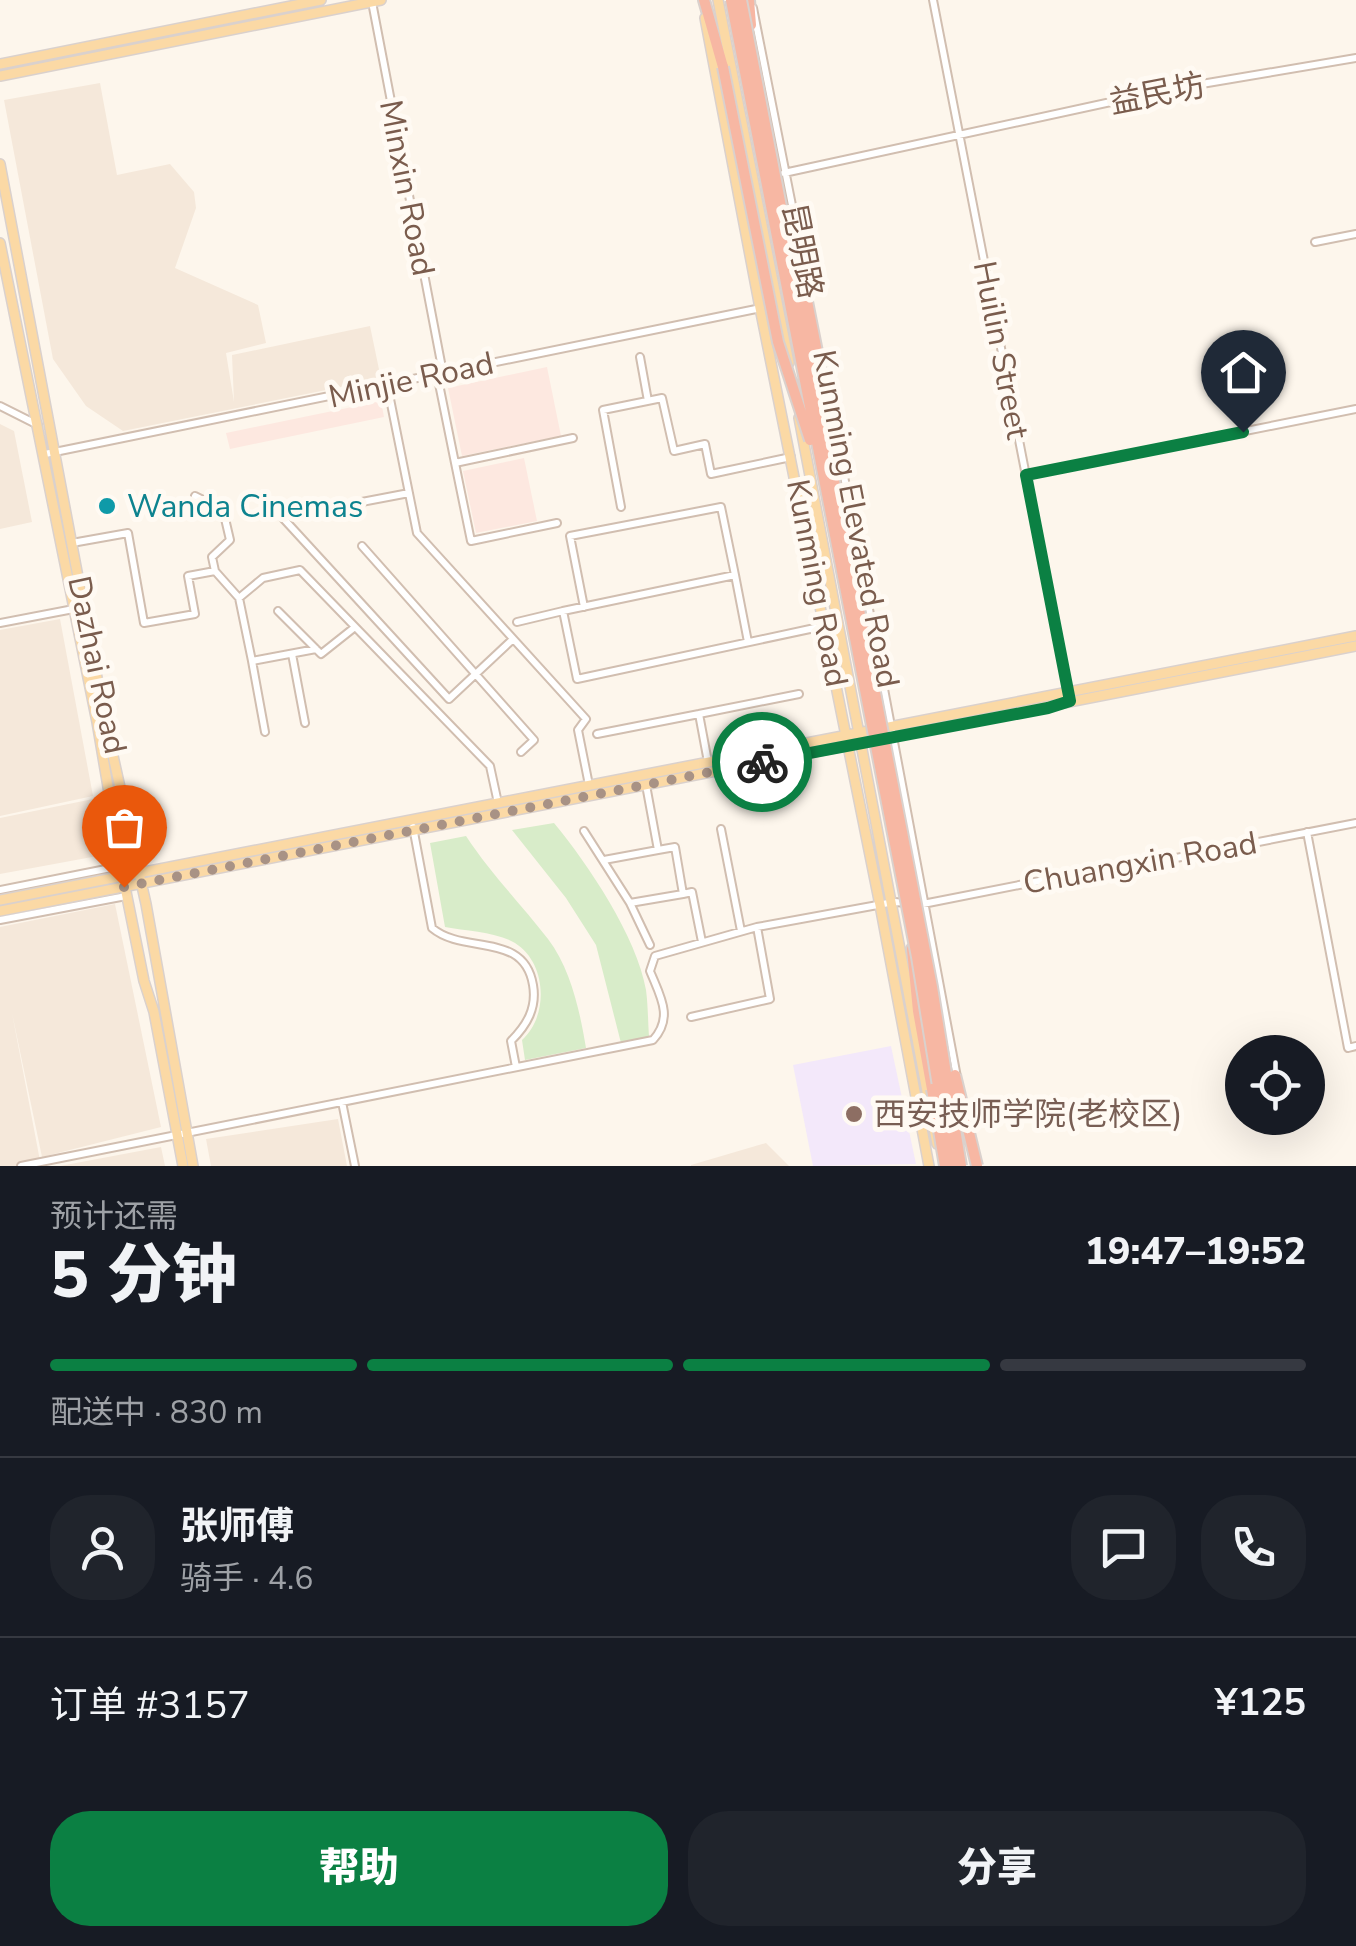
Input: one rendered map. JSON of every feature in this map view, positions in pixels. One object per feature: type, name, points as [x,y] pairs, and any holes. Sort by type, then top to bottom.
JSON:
[{"type":"highway","points":[[703,0],[723,67],[782,358],[821,470]]},
{"type":"highway","name":"Kunming Elevated Road","points":[[731,0],[909,918],[946,1166]]},
{"type":"highway","points":[[747,0],[824,386],[827,442]]},
{"type":"highway","name":"Kunming Elevated Road","points":[[747,0],[932,986],[961,1166]]},
{"type":"highway","points":[[932,986],[976,1166]]},
{"type":"main road","points":[[0,64],[320,0]]},
{"type":"main road","name":"Kunming Road","points":[[703,0],[928,1166]]},
{"type":"main road","name":"Kunming Road","points":[[718,0],[894,902],[934,1132],[946,1166]]},
{"type":"main road","points":[[0,76],[376,1]]},
{"type":"main road","name":"Dazhai Road","points":[[0,164],[126,892],[144,981],[192,1166]]},
{"type":"main road","name":"Dazhai Road","points":[[0,243],[40,425],[72,543],[79,608],[140,872],[184,1166]]},
{"type":"main road","points":[[0,900],[122,871],[140,872],[646,784],[1048,708],[1070,696],[1356,636]]},
{"type":"main road","points":[[0,911],[126,892],[142,884],[412,825],[498,802],[890,724],[1356,646]]},
{"type":"street","name":"昆明路","points":[[747,0],[787,173],[976,1166]]},
{"type":"street","name":"Huilin Street","points":[[934,0],[1070,696]]},
{"type":"street","name":"Minxin Road","points":[[376,1],[471,540],[557,523]]},
{"type":"street","name":"益民坊","points":[[753,180],[1166,90],[1356,58]]},
{"type":"street","points":[[1316,242],[1356,234]]},
{"type":"street","name":"Minjie Road","points":[[50,453],[777,304]]},
{"type":"street","points":[[640,356],[648,401]]},
{"type":"street","points":[[387,384],[417,533],[586,719],[578,730],[589,785]]},
{"type":"street","points":[[621,507],[603,410],[662,398],[674,451],[705,444],[711,474],[792,457]]},
{"type":"street","points":[[0,406],[40,425]]},
{"type":"street","points":[[1026,475],[1356,410]]},
{"type":"street","points":[[455,463],[572,438]]},
{"type":"street","points":[[409,493],[282,517],[450,699],[513,639]]},
{"type":"street","points":[[195,496],[223,510],[230,540],[212,557],[215,571],[239,598],[265,732]]},
{"type":"street","points":[[584,607],[570,536],[721,507],[748,642]]},
{"type":"street","points":[[72,543],[128,533],[144,623],[194,614],[188,576],[215,571]]},
{"type":"street","points":[[362,546],[534,740],[521,752]]},
{"type":"street","points":[[239,598],[262,578],[300,570],[490,766],[498,802]]},
{"type":"street","points":[[517,622],[735,576]]},
{"type":"street","points":[[0,623],[79,608]]},
{"type":"street","points":[[278,611],[321,654],[355,627]]},
{"type":"street","points":[[563,612],[578,678],[826,626]]},
{"type":"street","points":[[252,661],[316,649]]},
{"type":"street","points":[[292,654],[305,723]]},
{"type":"street","points":[[597,734],[799,694]]},
{"type":"street","points":[[699,714],[708,762]]},
{"type":"street","points":[[646,784],[658,850]]},
{"type":"street","name":"Chuangxin Road","points":[[516,1067],[653,1040],[666,1022],[650,971],[651,962],[663,951],[756,927],[880,904],[924,904],[1356,823]]},
{"type":"street","points":[[21,1166],[516,1067],[511,1040],[531,1014],[532,978],[522,958],[503,946],[444,938],[432,928],[412,825]]},
{"type":"street","points":[[721,829],[741,932]]},
{"type":"street","points":[[584,831],[630,904],[650,945]]},
{"type":"street","points":[[1307,832],[1348,1048],[1356,1046]]},
{"type":"street","points":[[604,860],[675,847],[683,894]]},
{"type":"street","points":[[0,890],[122,871]]},
{"type":"street","points":[[0,920],[126,892]]},
{"type":"street","points":[[630,904],[692,892],[702,942]]},
{"type":"street","points":[[691,1016],[770,998],[756,927]]},
{"type":"street","points":[[342,1102],[355,1166]]},
{"type":"street","points":[[934,1132],[966,1124]]},
{"type":"shaded area","points":[[100,83],[117,175],[170,164],[194,192],[196,208],[175,268],[258,305],[266,343],[226,353],[234,402],[232,355],[370,326],[381,379],[123,431],[86,406],[53,359],[4,100]]},
{"type":"shaded area","points":[[547,367],[561,436],[462,456],[448,388]]},
{"type":"shaded area","points":[[381,401],[384,417],[230,449],[226,433]]},
{"type":"shaded area","points":[[0,424],[14,431],[32,522],[0,529]]},
{"type":"shaded area","points":[[524,458],[537,521],[476,533],[463,471]]},
{"type":"shaded area","points":[[60,619],[93,796],[0,816],[0,630]]},
{"type":"shaded area","points":[[93,799],[103,855],[0,874],[0,818]]},
{"type":"shaded area","points":[[115,904],[161,1127],[42,1157],[12,1013],[41,1166],[0,1166],[0,927]]},
{"type":"shaded area","name":"西安技师学院(老校区)","points":[[891,1046],[916,1164],[813,1166],[793,1065]]},
{"type":"shaded area","points":[[338,1119],[347,1166],[211,1166],[206,1139]]},
{"type":"shaded area","points":[[766,1143],[789,1166],[691,1166],[691,1165]]},
{"type":"shaded area","points":[[161,1147],[165,1166],[60,1166]]},
{"type":"green space","points":[[554,823],[596,880],[633,947],[646,990],[649,1037],[621,1043],[596,945],[566,898],[512,830]]},
{"type":"green space","points":[[466,836],[556,951],[573,991],[586,1048],[525,1060],[522,1040],[537,1018],[540,1004],[541,990],[533,963],[526,952],[508,939],[445,927],[430,843]]},
{"type":"way so far","points":[[124,887],[762,762]]},
{"type":"place","name":"Wanda Cinemas","points":[[107,506]]},
{"type":"place","name":"西安技师学院(老校区)","points":[[854,1114]]},
{"type":"route","points":[[762,762],[1070,701],[1026,475],[1243,432]]}]
